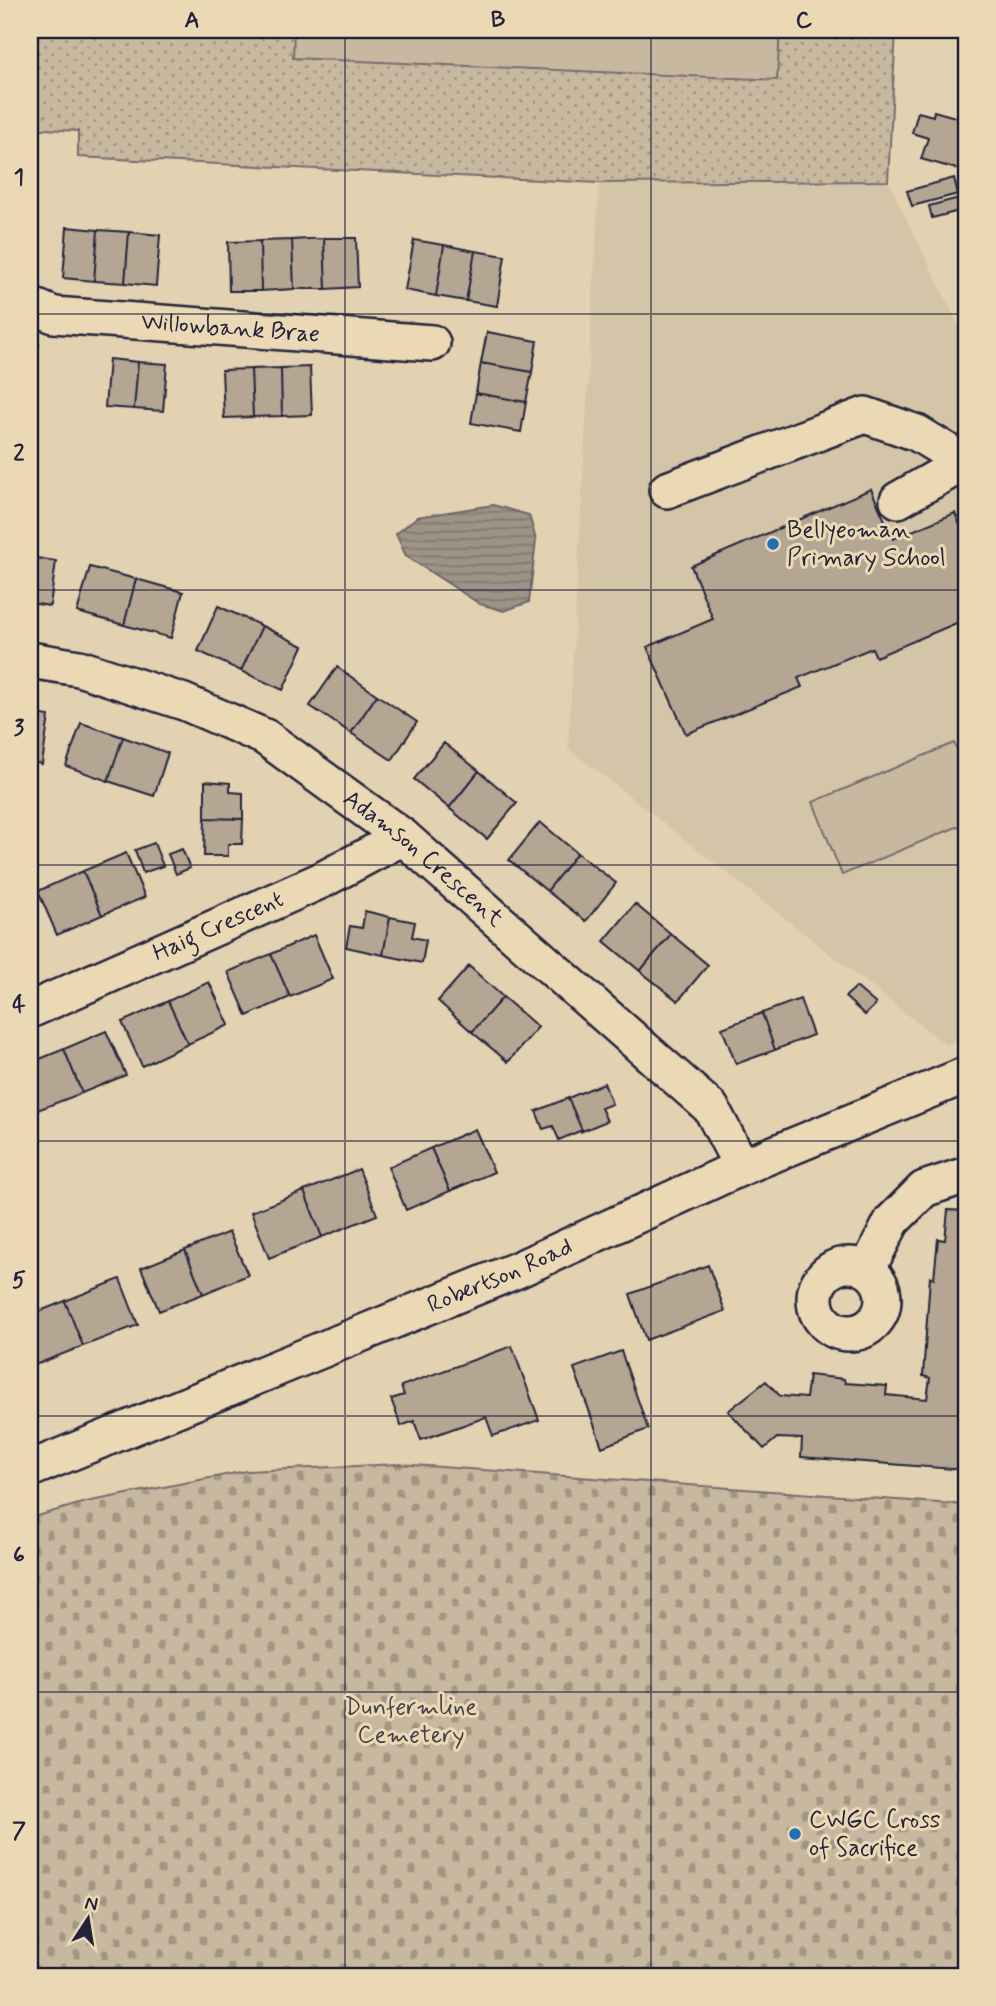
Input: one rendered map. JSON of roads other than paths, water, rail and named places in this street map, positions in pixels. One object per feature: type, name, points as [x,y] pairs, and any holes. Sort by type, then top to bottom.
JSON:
[{"type":"street","name":"Willowbank Brae","points":[[30,305],[54,314],[432,343]]},
{"type":"street","points":[[667,490],[865,415],[917,433],[965,463],[898,500]]},
{"type":"street","name":"Adamson Crescent","points":[[30,660],[79,668],[184,702],[265,737],[403,837],[711,1108],[742,1167]]},
{"type":"street","name":"Haig Crescent","points":[[30,1010],[322,880],[403,837]]},
{"type":"street","name":"Robertson Road","points":[[30,1469],[517,1270],[742,1167],[966,1075]]},
{"type":"street","points":[[867,1270],[892,1221],[924,1189],[966,1175]]},
{"type":"place","name":"Bellyeoman Primary School","points":[[773,544]]},
{"type":"place","name":"CWGC Cross of Sacrifice","points":[[795,1834]]},
{"type":"park label","name":"Dunfermline Cemetery","points":[[411,1721]]}]
